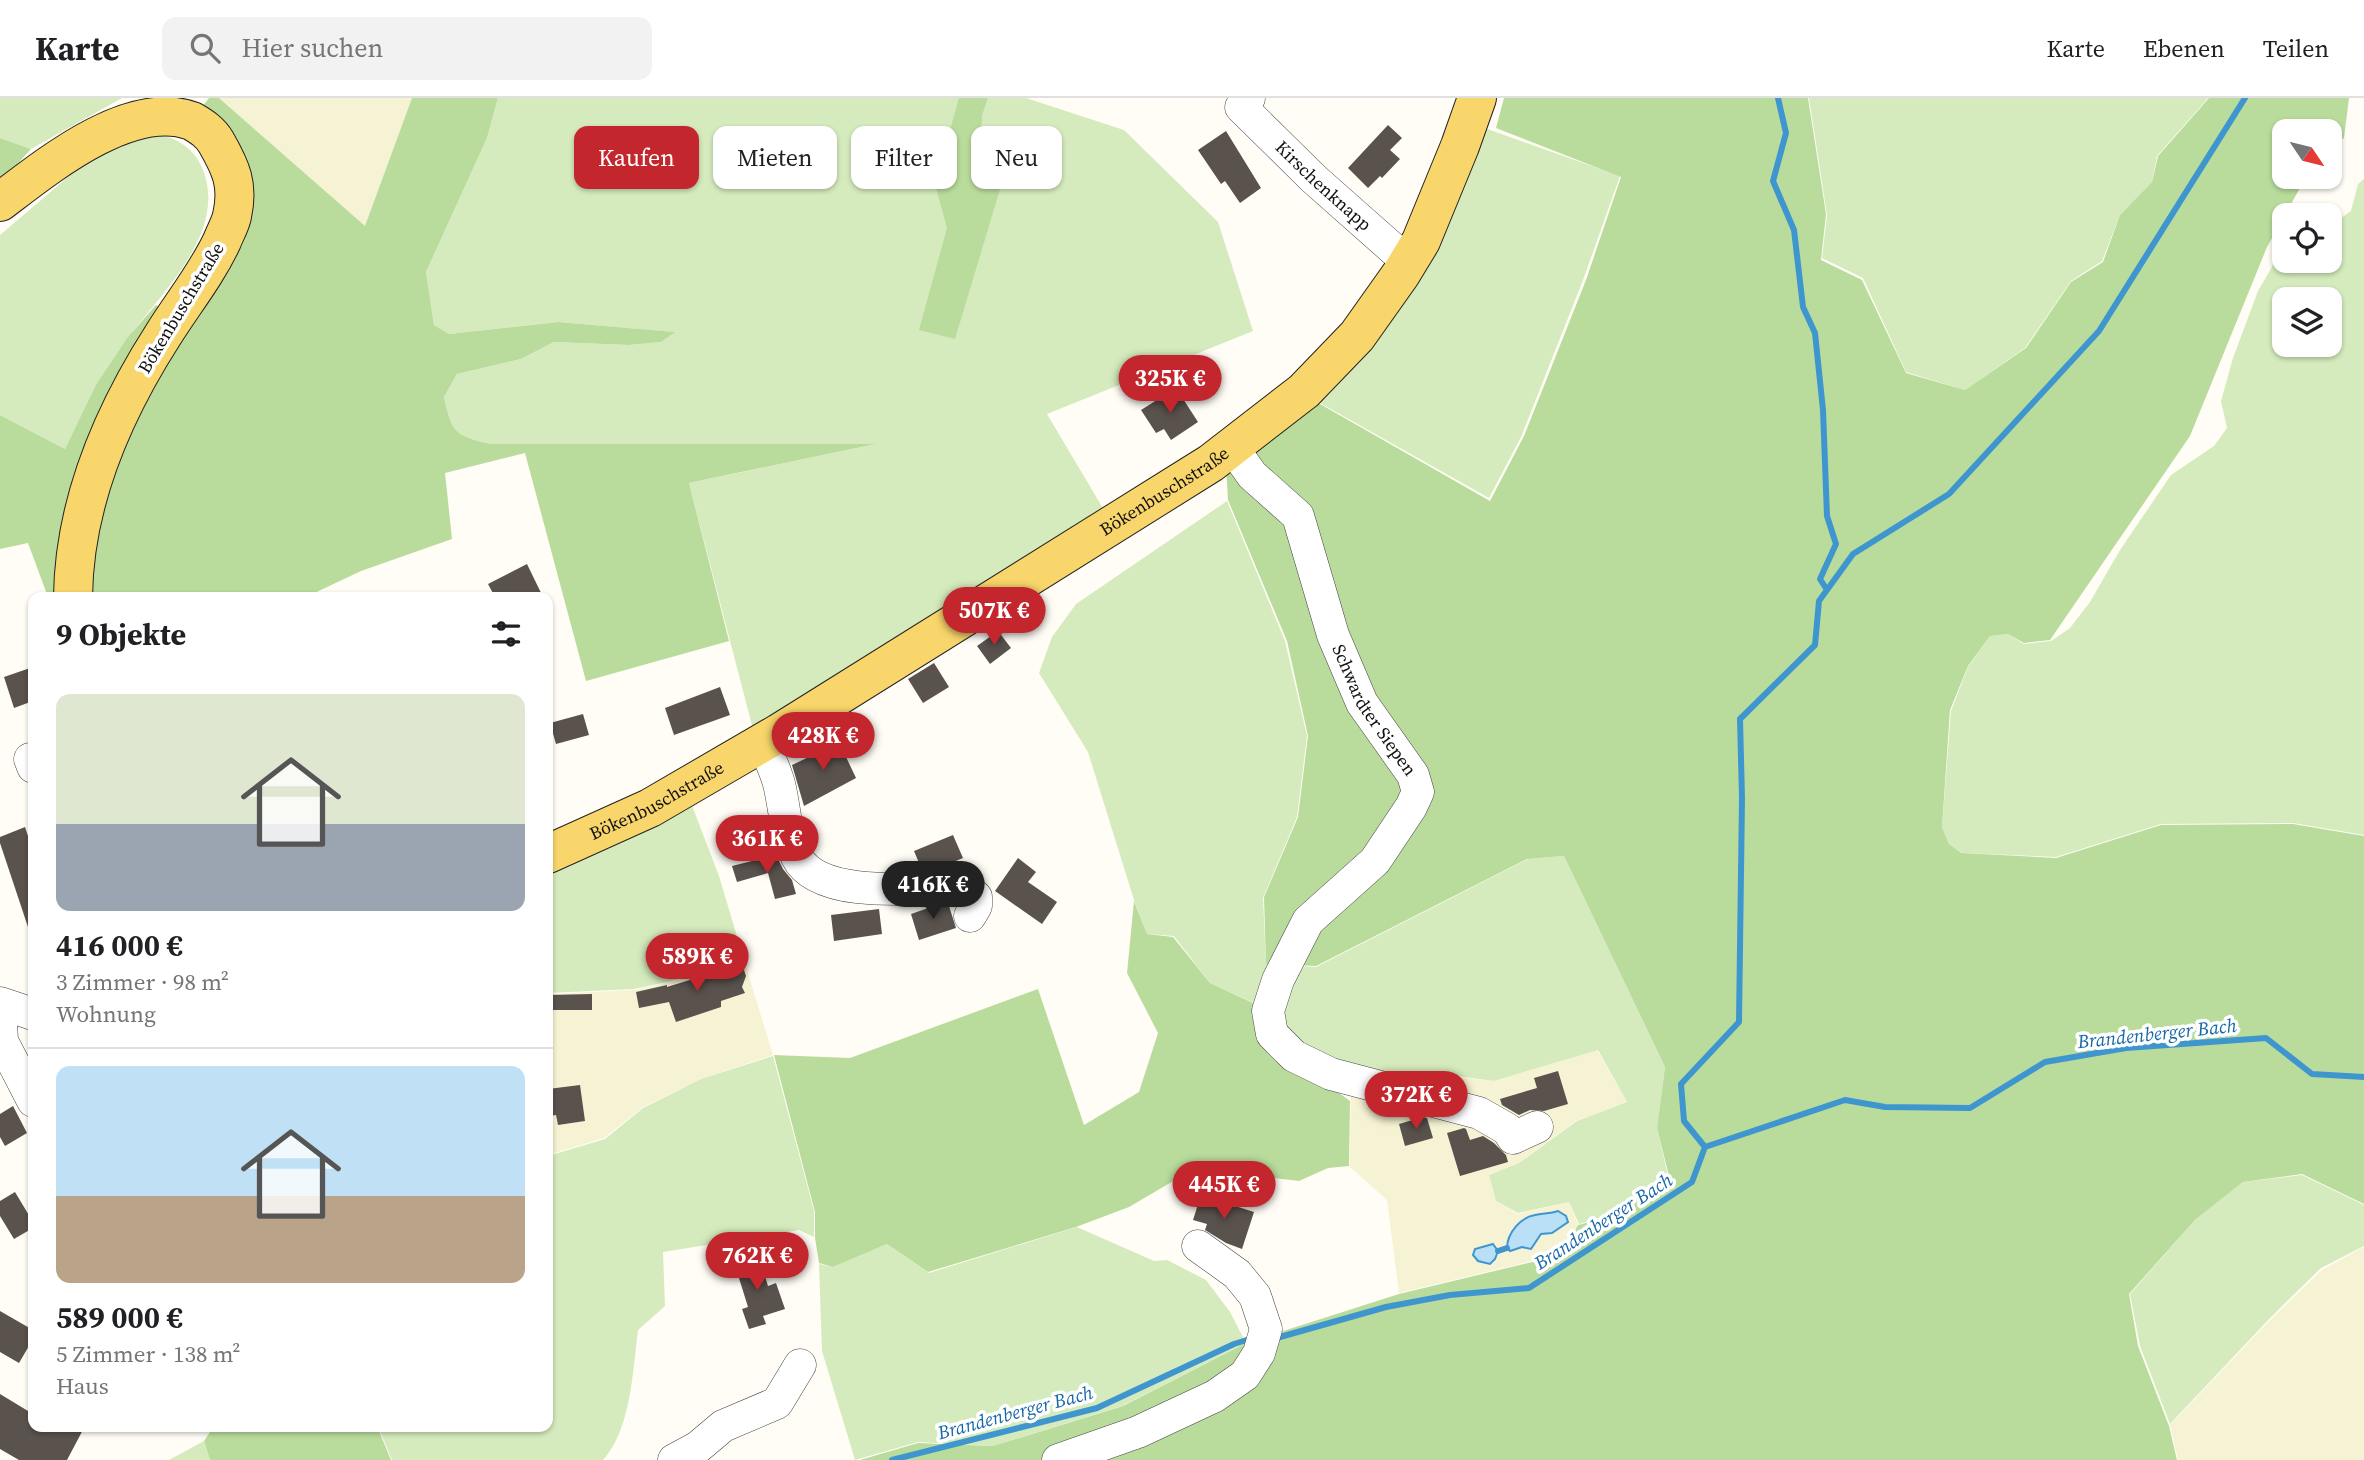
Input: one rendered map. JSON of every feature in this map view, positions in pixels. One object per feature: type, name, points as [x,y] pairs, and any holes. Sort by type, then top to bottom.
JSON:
[{"type":"main road","name":"Bökenbuschstraße","points":[[553,852],[649,808],[763,743],[1006,593],[1232,447],[1275,416],[1357,336],[1405,269],[1421,241],[1460,146],[1476,98]]},
{"type":"main road","name":"Bökenbuschstraße","points":[[0,202],[87,135],[120,118],[142,111],[166,111],[184,116],[211,134],[231,168],[236,192],[232,219],[209,269],[162,335],[125,402],[96,465],[73,562],[73,592]]},
{"type":"street","name":"Kirschenknapp","points":[[1240,101],[1405,269]]},
{"type":"street","points":[[1259,151],[1405,269]]},
{"type":"street","name":"Schwardter Siepen","points":[[1232,447],[1252,475],[1298,516],[1333,635],[1362,703],[1413,775],[1418,792],[1375,861],[1308,921],[1278,980],[1268,1011],[1272,1034],[1294,1056],[1331,1074],[1479,1113],[1507,1129],[1513,1138],[1537,1127]]},
{"type":"street","points":[[763,743],[779,785],[789,837],[797,859],[813,874],[841,884],[875,890],[960,887],[969,890],[976,897],[976,906],[970,916]]},
{"type":"street","points":[[28,1012],[0,1004],[2,1041],[28,1091]]},
{"type":"street","points":[[1058,1460],[1139,1432],[1215,1396],[1245,1374],[1255,1360],[1266,1329],[1255,1296],[1237,1274],[1198,1246]]},
{"type":"street","points":[[674,1460],[698,1447],[723,1426],[777,1403],[800,1365]]},
{"type":"shaded area","points":[[219,98],[412,98],[365,227],[270,143]]},
{"type":"shaded area","points":[[744,960],[773,1055],[701,1079],[643,1107],[604,1138],[553,1153],[553,994],[634,990],[672,982]]},
{"type":"shaded area","points":[[1597,1050],[1627,1102],[1576,1121],[1519,1163],[1489,1175],[1496,1201],[1518,1214],[1569,1202],[1578,1224],[1561,1254],[1399,1293],[1387,1200],[1350,1167],[1351,1073],[1418,1090],[1450,1076],[1495,1081]]},
{"type":"shaded area","points":[[2364,1247],[2364,1460],[2178,1460],[2170,1425],[2322,1270]]},
{"type":"green space","points":[[0,98],[122,98],[31,149],[0,138]]},
{"type":"green space","points":[[209,98],[219,98],[365,226],[412,98],[498,98],[487,138],[426,272],[434,325],[449,334],[558,322],[675,332],[661,342],[629,345],[554,342],[521,359],[457,374],[444,397],[453,426],[462,435],[491,444],[876,444],[689,483],[729,641],[586,681],[525,453],[445,473],[452,539],[361,571],[317,592],[46,592],[28,543],[0,549],[0,415],[65,449],[96,385],[127,338],[156,305],[162,309],[243,235],[202,107]]},
{"type":"green space","points":[[498,98],[1026,98],[1124,130],[1218,222],[1253,331],[1047,414],[1104,510],[754,733],[689,483],[872,445],[491,444],[462,435],[453,426],[444,397],[457,374],[521,359],[554,342],[629,345],[661,342],[673,332],[558,322],[449,334],[434,325],[426,272],[487,138]]},
{"type":"green space","points":[[959,98],[988,98],[981,126],[971,126],[971,189],[1000,189],[955,339],[919,330],[947,228],[936,189],[957,189],[957,126],[951,126]]},
{"type":"green space","points":[[1504,98],[1808,98],[1826,214],[1821,260],[1862,280],[1906,373],[1965,390],[2026,348],[2071,282],[2103,262],[2120,215],[2152,182],[2158,156],[2209,98],[2349,98],[2342,139],[2342,119],[2272,119],[2272,189],[2299,189],[2292,203],[2272,203],[2272,238],[2190,436],[2050,640],[2024,643],[2008,634],[1990,636],[1968,666],[1950,710],[1942,827],[1949,844],[1962,853],[2056,858],[2161,825],[2293,824],[2364,836],[2364,1204],[2302,1174],[2243,1182],[2195,1220],[2129,1294],[2138,1346],[2169,1426],[2177,1460],[860,1460],[918,1443],[993,1446],[1123,1406],[1246,1343],[1399,1294],[1561,1255],[1578,1225],[1620,1215],[1669,1176],[1657,1128],[1665,1067],[1564,856],[1527,859],[1316,966],[1266,964],[1264,897],[1298,817],[1308,736],[1287,641],[1228,500],[1226,465],[1313,400],[1490,501],[1524,436],[1586,280],[1621,177],[1496,128]]},
{"type":"green space","points":[[1809,98],[2208,98],[2157,156],[2152,182],[2120,215],[2102,261],[2071,281],[2025,348],[1965,390],[1906,372],[1863,278],[1822,258],[1827,215]]},
{"type":"green space","points":[[1479,126],[1620,176],[1583,280],[1521,437],[1489,498],[1313,399]]},
{"type":"green space","points":[[160,135],[174,139],[186,147],[200,163],[208,195],[205,220],[197,243],[183,267],[111,362],[65,449],[0,415],[0,235],[75,171],[116,143]]},
{"type":"green space","points":[[0,138],[31,149],[0,183]]},
{"type":"green space","points":[[2364,179],[2364,835],[2293,823],[2161,824],[2056,857],[1963,853],[1949,844],[1942,827],[1951,711],[1968,667],[1990,636],[2008,634],[2024,644],[2051,641],[2070,628],[2090,602],[2120,550],[2171,475],[2214,446],[2227,428],[2221,401],[2233,358],[2258,291],[2272,267],[2272,273],[2342,273],[2342,218],[2351,211],[2358,184]]},
{"type":"green space","points":[[1227,501],[1285,641],[1307,736],[1297,817],[1263,898],[1266,964],[1316,967],[1528,859],[1564,856],[1665,1067],[1657,1128],[1668,1176],[1619,1214],[1579,1224],[1569,1202],[1518,1213],[1496,1201],[1489,1175],[1519,1163],[1577,1121],[1627,1102],[1598,1050],[1494,1081],[1450,1075],[1419,1090],[1299,1051],[1274,1008],[1254,1003],[1210,983],[1174,936],[1147,934],[1088,752],[1039,673],[1052,637],[1076,604]]},
{"type":"green space","points":[[691,803],[719,876],[744,960],[634,989],[553,993],[553,871]]},
{"type":"green space","points":[[1134,901],[1147,934],[1173,937],[1210,983],[1253,1003],[1265,1039],[1350,1101],[1349,1166],[1328,1168],[1299,1181],[1239,1174],[1187,1173],[1129,1207],[1076,1227],[928,1272],[887,1244],[833,1267],[819,1263],[815,1212],[774,1055],[850,1058],[1038,989],[1084,1125],[1139,1092],[1158,1033],[1127,973]]},
{"type":"green space","points":[[773,1056],[814,1211],[814,1237],[799,1230],[663,1252],[665,1306],[638,1330],[625,1416],[620,1433],[603,1460],[392,1460],[380,1432],[553,1432],[553,1155],[605,1139],[643,1108],[701,1079]]},
{"type":"green space","points":[[2302,1175],[2364,1205],[2364,1246],[2321,1268],[2170,1424],[2140,1346],[2130,1294],[2195,1220],[2243,1182]]},
{"type":"green space","points":[[1077,1227],[1154,1261],[1167,1260],[1206,1280],[1230,1312],[1246,1343],[1122,1406],[993,1446],[918,1442],[855,1460],[822,1351],[819,1264],[833,1267],[887,1244],[929,1273]]},
{"type":"green space","points":[[210,1432],[379,1432],[391,1460],[210,1460],[204,1441]]},
{"type":"green space","points":[[204,1441],[210,1460],[169,1460]]},
{"type":"water","points":[[1558,1211],[1566,1216],[1568,1222],[1552,1233],[1541,1234],[1531,1249],[1522,1247],[1510,1251],[1507,1248],[1512,1231],[1520,1222],[1530,1216]]},
{"type":"water","points":[[1493,1244],[1498,1251],[1490,1264],[1478,1261],[1473,1255],[1475,1249]]},
{"type":"building","points":[[1388,125],[1402,138],[1390,150],[1400,159],[1368,188],[1348,168]]},
{"type":"building","points":[[1226,131],[1261,188],[1240,203],[1225,181],[1221,184],[1198,150]]},
{"type":"building","points":[[1176,388],[1198,422],[1171,440],[1164,429],[1156,433],[1141,410]]},
{"type":"building","points":[[527,564],[541,592],[492,592],[488,584]]},
{"type":"building","points":[[998,631],[1011,648],[990,664],[977,646]]},
{"type":"building","points":[[934,663],[949,687],[923,703],[908,679]]},
{"type":"building","points":[[28,669],[28,703],[14,708],[4,677]]},
{"type":"building","points":[[720,687],[730,715],[674,735],[665,708]]},
{"type":"building","points":[[583,714],[589,735],[556,744],[553,722]]},
{"type":"building","points":[[838,740],[856,778],[804,806],[792,765]]},
{"type":"building","points":[[25,827],[28,836],[28,927],[0,843],[0,837]]},
{"type":"building","points":[[953,835],[963,858],[934,870],[922,870],[914,851]]},
{"type":"building","points":[[776,855],[792,880],[796,894],[775,899],[768,873],[737,882],[732,866]]},
{"type":"building","points":[[1018,858],[1036,872],[1028,882],[1057,902],[1042,924],[995,891]]},
{"type":"building","points":[[934,906],[949,906],[956,928],[919,940],[911,914]]},
{"type":"building","points":[[879,909],[882,934],[834,941],[831,915]]},
{"type":"building","points":[[742,964],[746,976],[742,987],[745,993],[721,1001],[721,1007],[676,1022],[669,1002],[639,1008],[636,992],[667,987]]},
{"type":"building","points":[[592,994],[592,1010],[553,1010],[553,995]]},
{"type":"building","points":[[1558,1071],[1568,1104],[1544,1111],[1530,1110],[1519,1115],[1502,1105],[1500,1099],[1537,1088],[1534,1078]]},
{"type":"building","points":[[580,1085],[585,1121],[558,1125],[556,1115],[553,1115],[553,1088]]},
{"type":"building","points":[[13,1106],[27,1133],[5,1146],[0,1137],[0,1114]]},
{"type":"building","points":[[1427,1118],[1433,1138],[1405,1146],[1399,1124]]},
{"type":"building","points":[[1464,1128],[1470,1140],[1483,1136],[1494,1143],[1506,1155],[1508,1162],[1460,1176],[1447,1133]]},
{"type":"building","points":[[15,1192],[28,1214],[28,1231],[14,1239],[0,1216],[0,1201]]},
{"type":"building","points":[[1201,1195],[1254,1212],[1242,1249],[1205,1230],[1207,1224],[1193,1220]]},
{"type":"building","points":[[758,1254],[768,1286],[776,1283],[785,1309],[763,1316],[766,1324],[749,1329],[742,1309],[748,1307],[734,1262]]},
{"type":"building","points":[[0,1311],[28,1327],[28,1348],[19,1363],[0,1352]]},
{"type":"building","points":[[0,1394],[28,1411],[28,1432],[82,1432],[67,1460],[19,1460],[0,1449]]},
{"type":"waterway","points":[[1778,98],[1786,133],[1773,181],[1794,230],[1803,307],[1815,333],[1823,410],[1827,516],[1836,544],[1820,579],[1827,590]]},
{"type":"waterway","points":[[1705,1147],[1684,1121],[1681,1084],[1739,1022],[1742,798],[1740,719],[1815,645],[1819,601],[1853,554],[1949,494],[2099,331],[2245,98]]},
{"type":"waterway","name":"Brandenberger Bach","points":[[1273,1339],[1386,1307],[1450,1295],[1529,1288],[1692,1182],[1705,1147],[1845,1100],[1885,1107],[1970,1108],[2045,1062],[2126,1048],[2266,1038],[2312,1074],[2364,1077]]},
{"type":"waterway","points":[[1498,1251],[1507,1248]]},
{"type":"waterway","name":"Brandenberger Bach","points":[[892,1460],[1097,1408],[1234,1344],[1253,1338]]}]
